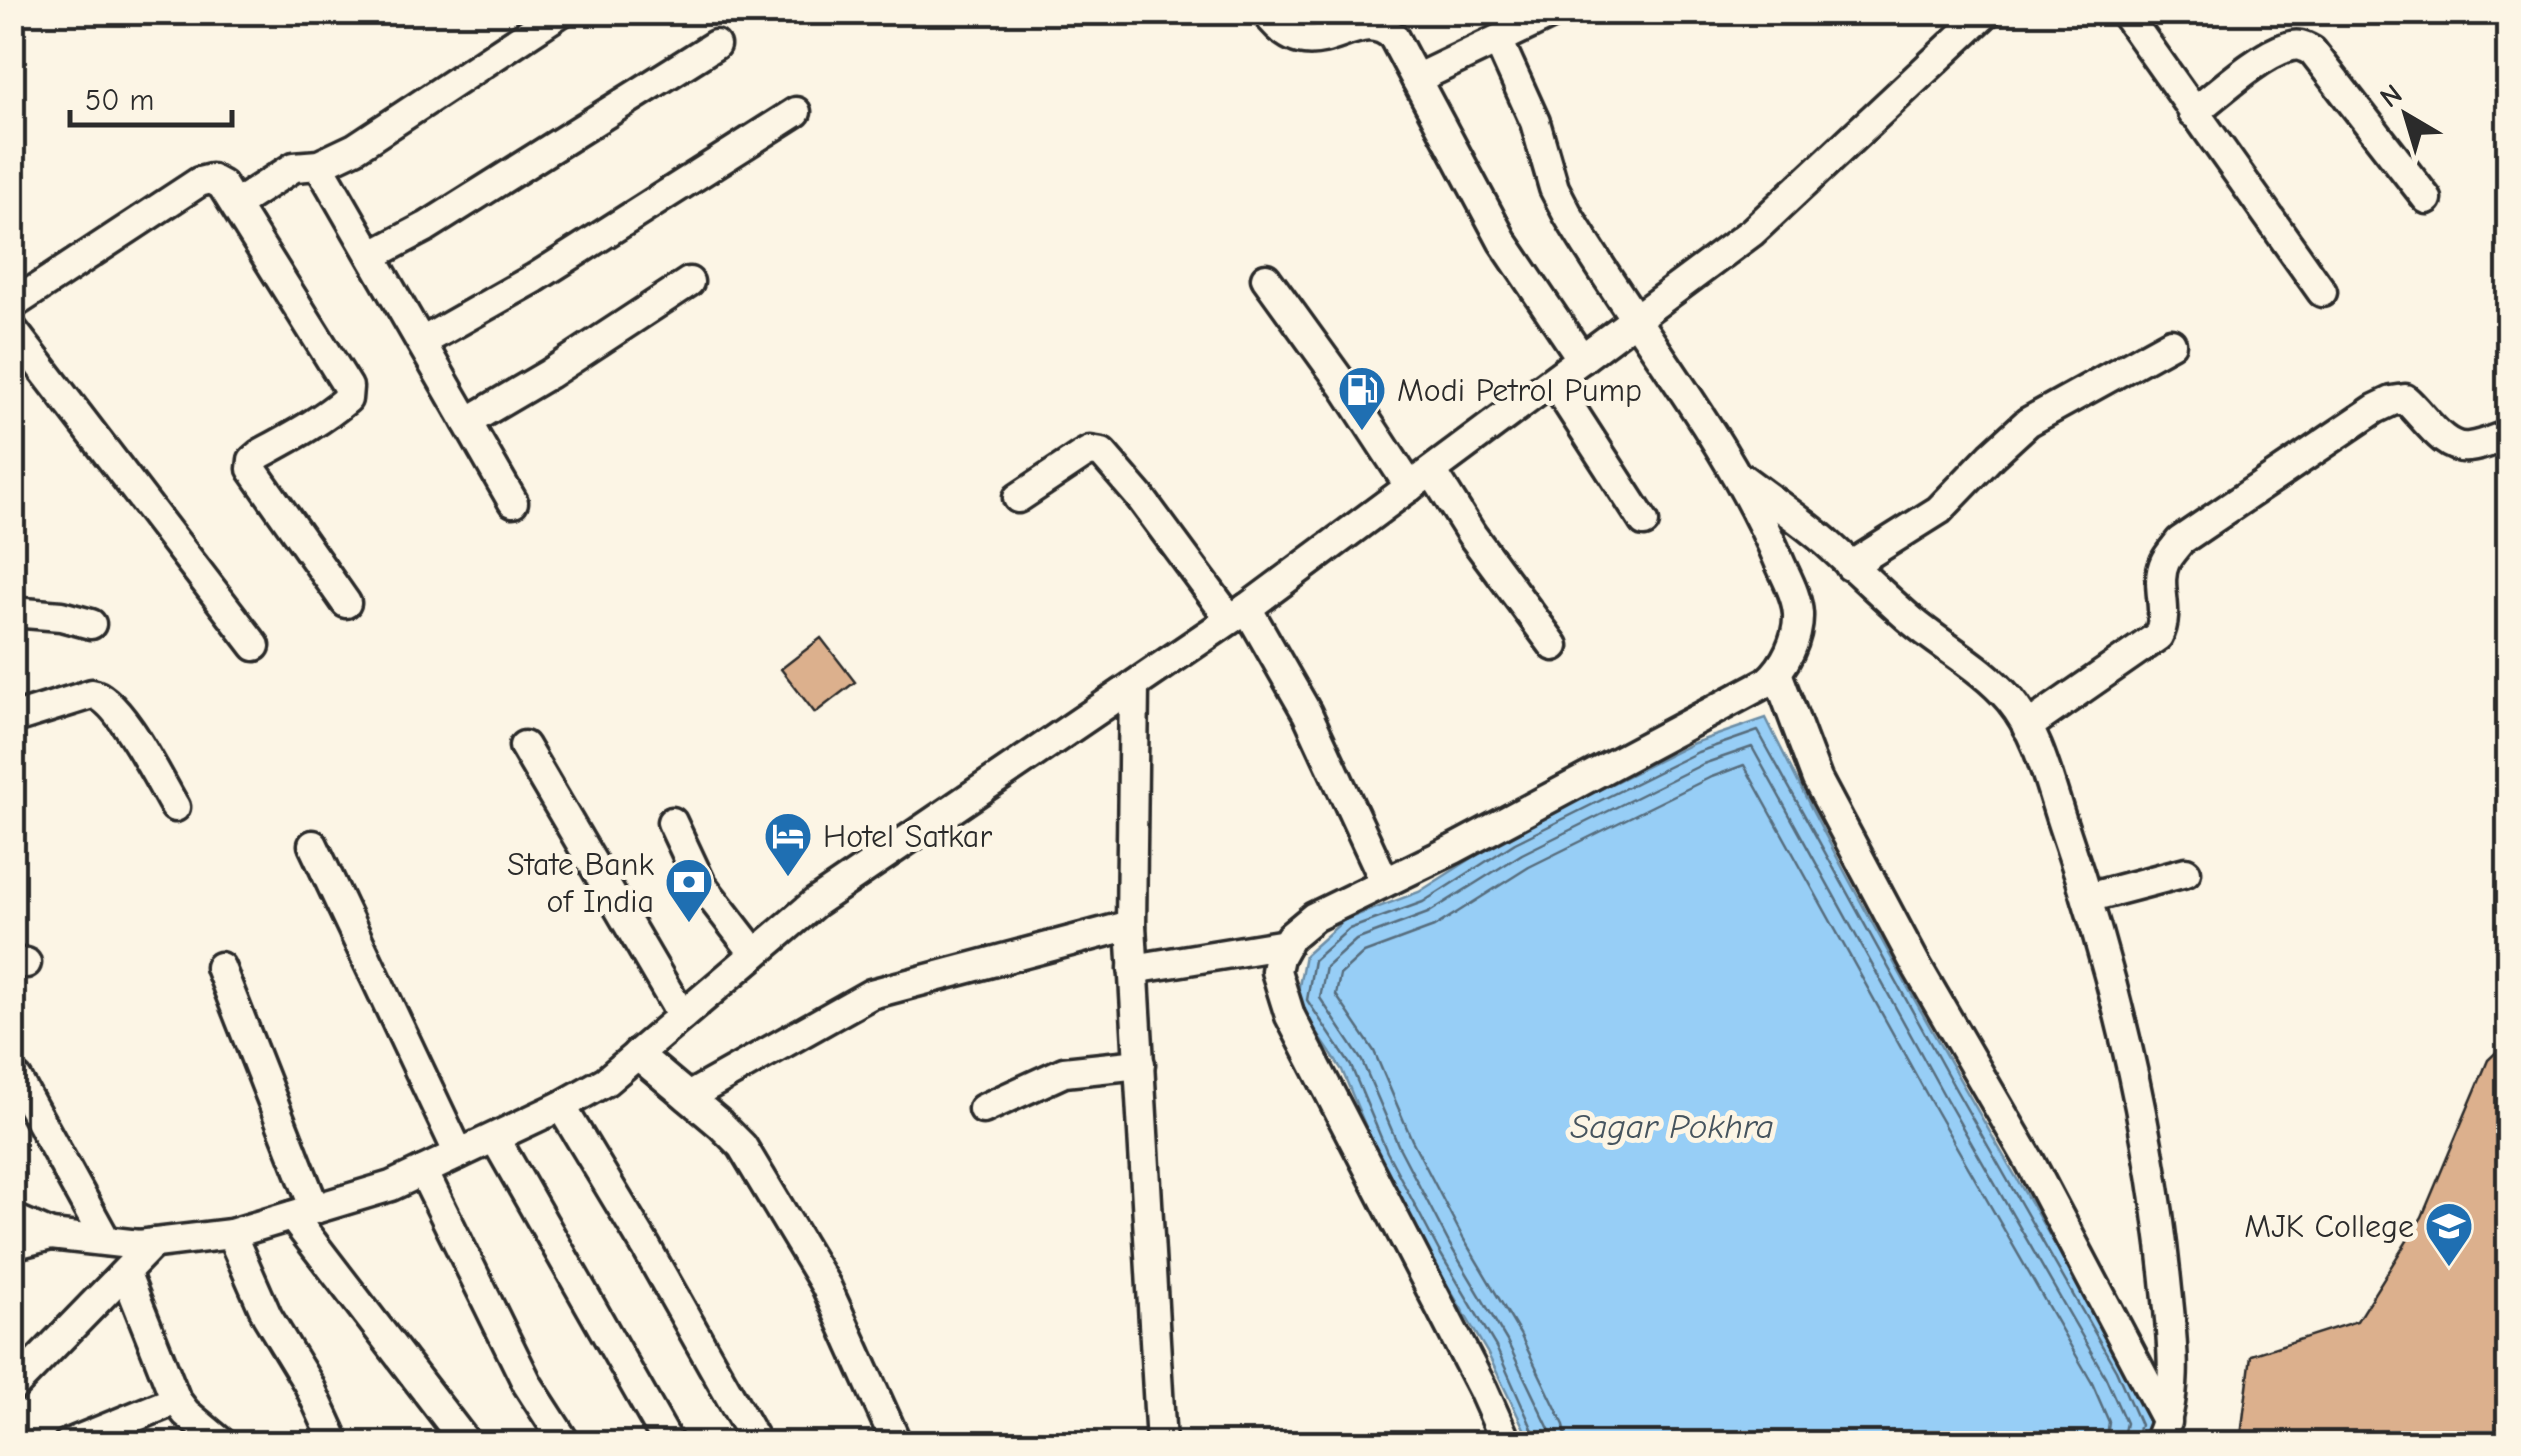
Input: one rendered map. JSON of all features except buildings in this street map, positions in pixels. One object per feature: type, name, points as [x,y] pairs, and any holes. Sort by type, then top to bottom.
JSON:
[{"type":"street","points":[[234,204],[294,167],[318,164],[355,148],[561,12]]},
{"type":"street","points":[[1266,12],[1283,34],[1308,40],[1339,20],[1381,19],[1503,242],[1582,359]]},
{"type":"street","points":[[12,1218],[51,1234],[106,1241],[153,1243],[232,1234],[391,1186],[606,1081],[816,902],[1239,614],[1752,232],[1987,12]]},
{"type":"street","points":[[2124,12],[2322,292]]},
{"type":"street","points":[[1416,79],[1541,15]]},
{"type":"street","points":[[1498,40],[1535,122],[1554,188],[1582,239],[1734,472],[1764,526],[1798,615],[1795,634],[1777,674],[1724,707],[1314,918],[1286,944],[1276,971],[1290,1016],[1483,1390],[1507,1444]]},
{"type":"street","points":[[373,255],[426,227],[715,45]]},
{"type":"street","points":[[2193,113],[2268,58],[2286,47],[2301,45],[2312,51],[2428,199]]},
{"type":"street","points":[[422,342],[534,278],[796,112]]},
{"type":"street","points":[[318,164],[512,502]]},
{"type":"street","points":[[12,305],[199,182],[212,179],[222,185],[348,388],[347,399],[339,406],[320,422],[260,454],[253,460],[252,469],[346,603]]},
{"type":"street","points":[[1266,278],[1344,386],[1472,535],[1554,646]]},
{"type":"street","points":[[467,422],[549,374],[689,282]]},
{"type":"street","points":[[12,329],[255,646]]},
{"type":"street","points":[[1850,566],[1939,510],[2028,422],[2170,343]]},
{"type":"street","points":[[1553,380],[1644,522]]},
{"type":"street","points":[[2027,727],[2158,636],[2165,624],[2162,572],[2165,560],[2180,542],[2376,410],[2392,401],[2405,400],[2456,447],[2468,448],[2508,435]]},
{"type":"street","points":[[1018,498],[1081,456],[1102,453],[1239,614],[1307,713],[1385,882]]},
{"type":"street","points":[[1734,472],[1826,542],[1914,622],[1990,680],[2010,700],[2036,744],[2122,1019],[2157,1194],[2172,1342],[2171,1402],[2162,1433]]},
{"type":"street","points":[[12,612],[62,616],[91,624]]},
{"type":"street","points":[[1777,674],[1817,779],[1916,966],[2029,1160],[2162,1433]]},
{"type":"street","points":[[1134,686],[1131,925],[1161,1444]]},
{"type":"street","points":[[12,719],[78,698],[102,696],[116,710],[174,807]]},
{"type":"street","points":[[524,746],[682,1016]]},
{"type":"street","points":[[672,822],[701,884],[755,954]]},
{"type":"street","points":[[313,845],[459,1154]]},
{"type":"street","points":[[2086,898],[2186,872]]},
{"type":"street","points":[[688,1096],[871,994],[1131,925]]},
{"type":"street","points":[[1134,969],[1286,944]]},
{"type":"street","points":[[220,968],[304,1212],[467,1444]]},
{"type":"street","points":[[637,1054],[742,1146],[826,1286],[897,1444]]},
{"type":"street","points":[[982,1109],[1064,1072],[1140,1064]]},
{"type":"street","points":[[17,1079],[106,1241]]},
{"type":"street","points":[[561,1106],[758,1444]]},
{"type":"street","points":[[495,1138],[668,1444]]},
{"type":"street","points":[[423,1171],[528,1385],[566,1444]]},
{"type":"street","points":[[12,1245],[51,1234]]},
{"type":"street","points":[[232,1234],[267,1316],[309,1384],[336,1444]]},
{"type":"street","points":[[12,1388],[153,1243]]},
{"type":"street","points":[[126,1274],[176,1400],[222,1444]]},
{"type":"street","points":[[68,1444],[176,1400]]},
{"type":"water","name":"Sagar Pokhra","points":[[1766,718],[1895,964],[2125,1366],[2153,1428],[2140,1444],[1531,1443],[1487,1352],[1430,1256],[1378,1156],[1342,1070],[1296,1002],[1305,955],[1344,920],[1419,892],[1510,834],[1694,743]]},
{"type":"place","name":"Modi Petrol Pump","points":[[1362,432]]},
{"type":"place","name":"Hotel Satkar","points":[[788,878]]},
{"type":"place","name":"State Bank of India","points":[[689,924]]},
{"type":"place","name":"MJK College","points":[[2449,1268]]}]
